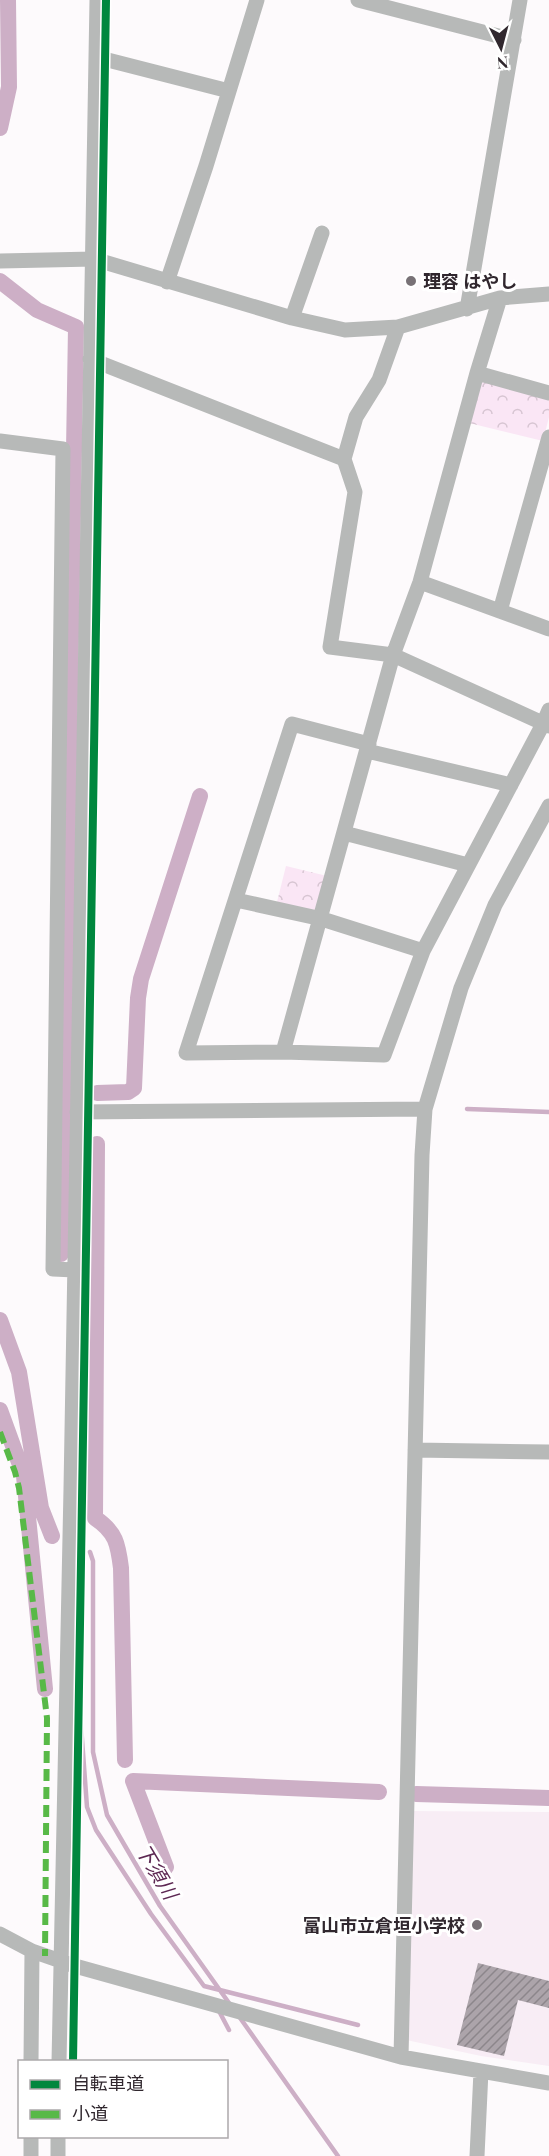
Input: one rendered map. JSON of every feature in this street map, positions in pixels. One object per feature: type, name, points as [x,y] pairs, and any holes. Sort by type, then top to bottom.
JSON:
[{"type":"street","points":[[59,2060],[97,0]]},
{"type":"street","points":[[167,282],[206,166],[257,0]]},
{"type":"street","points":[[358,0],[514,40]]},
{"type":"street","points":[[467,309],[520,0]]},
{"type":"street","points":[[96,57],[229,91]]},
{"type":"street","points":[[292,318],[322,232]]},
{"type":"street","points":[[0,261],[94,259],[292,318],[345,330],[398,327],[500,298],[549,294]]},
{"type":"street","points":[[283,1052],[322,919],[393,655],[420,582],[477,373],[500,298]]},
{"type":"street","points":[[398,327],[380,380],[356,417],[344,459],[355,492],[330,647],[393,655],[547,720],[423,951],[384,1055],[283,1052],[186,1053],[292,724],[368,748],[511,785]]},
{"type":"street","points":[[90,359],[344,459]]},
{"type":"street","points":[[477,373],[549,393]]},
{"type":"street","points":[[500,611],[549,437]]},
{"type":"street","points":[[0,441],[63,450],[53,1269],[75,1270]]},
{"type":"street","points":[[420,582],[549,629]]},
{"type":"street","points":[[401,2057],[422,1155],[425,1109],[461,988],[478,946],[495,905],[549,806]]},
{"type":"street","points":[[344,833],[468,866]]},
{"type":"street","points":[[236,900],[322,919],[423,951]]},
{"type":"street","points":[[77,1112],[425,1109]]},
{"type":"street","points":[[415,1450],[549,1452]]},
{"type":"street","points":[[0,1934],[32,1951],[60,1961],[401,2057],[549,2083]]},
{"type":"street","points":[[32,1951],[32,2060]]},
{"type":"street","points":[[477,2156],[481,2072]]},
{"type":"street","points":[[31,2138],[31,2156]]},
{"type":"street","points":[[58,2138],[58,2156]]},
{"type":"shaded area","name":"富山市立倉垣小学校","points":[[412,1811],[549,1812],[549,2066],[481,2056],[397,2038]]},
{"type":"green space","points":[[481,379],[549,399],[549,417],[543,441],[469,423]]},
{"type":"green space","points":[[286,866],[327,876],[317,911],[277,902]]},
{"type":"building","points":[[478,1963],[549,1981],[549,2008],[518,2000],[504,2056],[457,2045]]},
{"type":"waterway","points":[[0,128],[9,87],[8,0]]},
{"type":"waterway","points":[[0,281],[37,310],[76,327],[61,1254]]},
{"type":"waterway","points":[[97,1093],[128,1092],[134,1088],[141,979],[200,796]]},
{"type":"waterway","points":[[467,1109],[549,1112]]},
{"type":"waterway","points":[[97,1144],[95,1518],[108,1528],[115,1539],[121,1568],[125,1760]]},
{"type":"waterway","points":[[0,1320],[19,1372],[41,1508],[52,1536]]},
{"type":"waterway","points":[[0,1410],[24,1476],[45,1689]]},
{"type":"waterway","name":"下須川","points":[[90,1552],[93,1561],[93,1752],[107,1815],[160,1906],[229,2003]]},
{"type":"waterway","points":[[80,1712],[87,1807],[96,1830],[151,1914],[204,1986],[358,2025]]},
{"type":"waterway","points":[[166,1867],[133,1781],[379,1792]]},
{"type":"waterway","points":[[416,1794],[549,1798]]},
{"type":"waterway","points":[[219,2011],[229,2030]]},
{"type":"waterway","name":"下須川","points":[[238,2015],[338,2156]]},
{"type":"marked path","points":[[0,1432],[19,1488],[47,1718],[45,1956]]},
{"type":"cycle path","points":[[73,2060],[106,0]]},
{"type":"place","name":"理容 はやし","points":[[411,281]]},
{"type":"place","name":"富山市立倉垣小学校","points":[[477,1925]]}]
